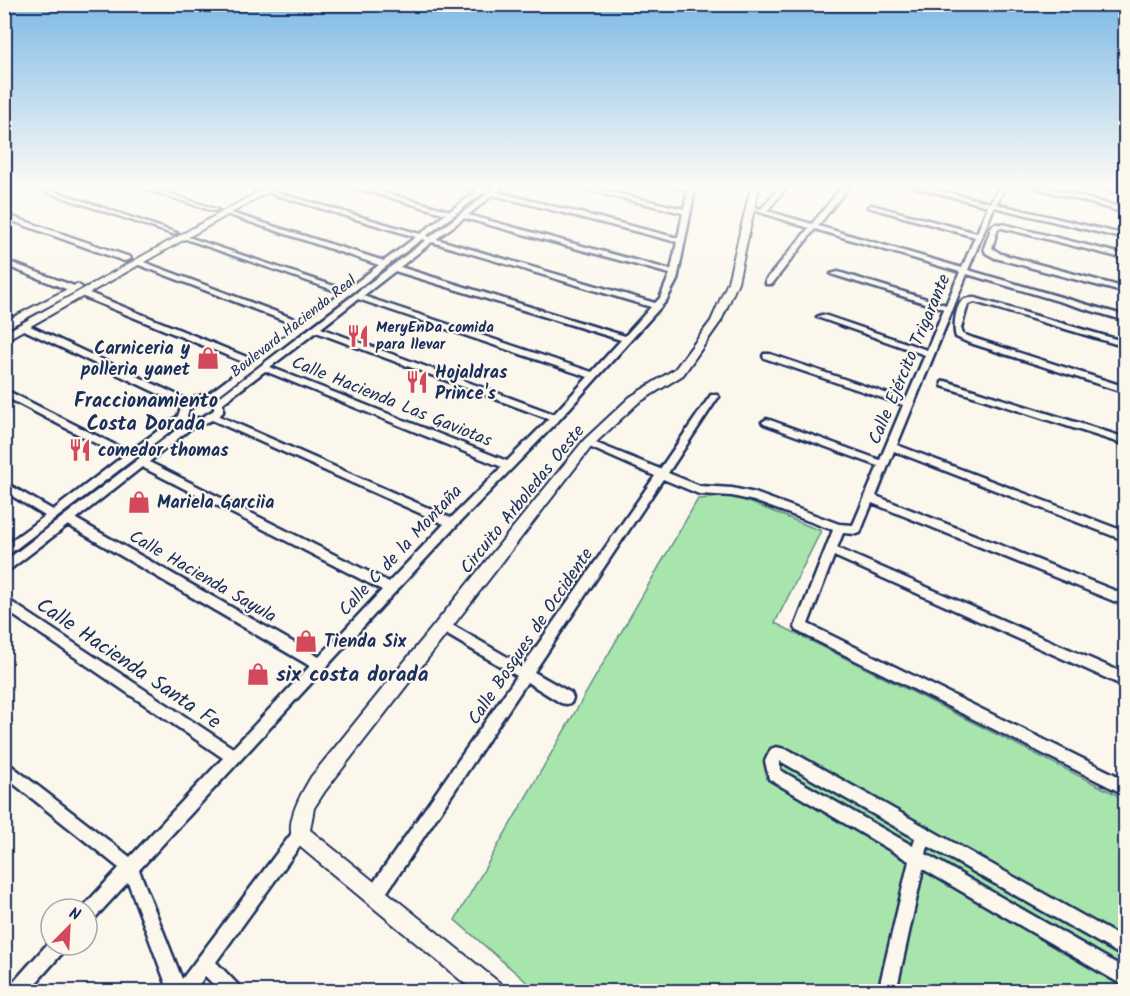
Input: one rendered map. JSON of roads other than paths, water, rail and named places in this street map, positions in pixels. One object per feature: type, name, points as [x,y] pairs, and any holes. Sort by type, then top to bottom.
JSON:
[{"type":"street","points":[[54,233],[127,259]]},
{"type":"street","points":[[174,233],[346,292]]},
{"type":"street","points":[[4,327],[127,259],[182,233]]},
{"type":"street","points":[[289,233],[384,264]]},
{"type":"street","points":[[410,233],[656,306]]},
{"type":"street","name":"Boulevard Hacienda Real","points":[[209,398],[422,233]]},
{"type":"street","name":"Boulevard Hacienda Real","points":[[219,402],[438,233]]},
{"type":"street","points":[[530,233],[674,273]]},
{"type":"street","points":[[652,233],[681,241]]},
{"type":"street","name":"Calle C de la Montaña","points":[[99,901],[452,523],[556,418],[656,306],[668,292],[683,233]]},
{"type":"street","name":"Circuito Arboledas Oeste","points":[[300,834],[305,804],[318,784],[588,443],[634,400],[670,380],[679,372],[716,321],[733,282],[748,233]]},
{"type":"street","points":[[769,282],[808,233]]},
{"type":"street","points":[[840,233],[1125,319]]},
{"type":"street","points":[[971,233],[980,236]]},
{"type":"street","points":[[993,233],[988,248],[992,254],[1125,291]]},
{"type":"street","points":[[1033,233],[1125,256]]},
{"type":"street","points":[[1110,233],[1125,237]]},
{"type":"street","points":[[4,338],[138,263],[179,235]]},
{"type":"street","name":"Calle Ejército Trigarante","points":[[839,528],[856,530],[980,236]]},
{"type":"street","points":[[4,262],[74,289]]},
{"type":"street","points":[[138,263],[304,325]]},
{"type":"street","points":[[394,268],[627,339]]},
{"type":"street","points":[[965,270],[1125,312]]},
{"type":"street","points":[[835,274],[948,308]]},
{"type":"street","points":[[84,294],[254,363]]},
{"type":"street","points":[[356,296],[594,376]]},
{"type":"street","points":[[1125,345],[969,300],[964,303],[957,328],[959,334],[970,340],[1125,390]]},
{"type":"street","points":[[4,316],[16,321]]},
{"type":"street","points":[[821,317],[931,354]]},
{"type":"street","points":[[25,327],[188,404]]},
{"type":"street","points":[[315,329],[556,418]]},
{"type":"street","points":[[767,356],[909,404]]},
{"type":"street","name":"Calle Hacienda Las Gaviotas","points":[[264,368],[508,465]]},
{"type":"street","points":[[945,384],[1125,442]]},
{"type":"street","points":[[4,392],[130,457]]},
{"type":"street","name":"Calle Bosques de Occidente","points":[[375,894],[714,397]]},
{"type":"street","points":[[4,553],[182,417],[183,410],[188,404],[209,398],[219,402],[220,406],[213,417],[193,422],[186,421],[182,417]]},
{"type":"street","points":[[213,417],[452,523]]},
{"type":"street","points":[[4,569],[193,422]]},
{"type":"street","points":[[767,422],[882,464]]},
{"type":"street","points":[[588,443],[699,490],[732,492],[754,497],[839,528],[801,627],[1125,788]]},
{"type":"street","points":[[890,446],[1125,537]]},
{"type":"street","points":[[143,463],[392,589]]},
{"type":"street","points":[[4,486],[53,515]]},
{"type":"street","points":[[870,498],[1125,601]]},
{"type":"street","name":"Calle Hacienda Sayula","points":[[69,520],[319,664]]},
{"type":"street","points":[[831,550],[1125,681]]},
{"type":"street","name":"Calle Hacienda Santa Fe","points":[[4,602],[232,756]]},
{"type":"street","points":[[443,626],[566,698]]},
{"type":"street","points":[[1125,950],[783,755],[776,754],[771,761],[774,774],[918,856],[1125,979]]},
{"type":"street","points":[[4,767],[130,867],[178,992]]},
{"type":"street","points":[[183,992],[300,834],[493,992]]},
{"type":"street","points":[[887,992],[924,835]]},
{"type":"street","points":[[16,992],[47,957]]},
{"type":"street","points":[[205,963],[233,992]]},
{"type":"place","name":"MeryEnDa comida para llevar","points":[[358,336]]},
{"type":"place","name":"Carniceria y polleria yanet","points":[[208,358]]},
{"type":"place","name":"Hojaldras Prince's","points":[[417,382]]},
{"type":"place","name":"comedor thomas","points":[[80,450]]},
{"type":"place","name":"Mariela Garciia","points":[[139,502]]},
{"type":"place","name":"Tienda Six","points":[[306,641]]},
{"type":"place","name":"six costa dorada","points":[[258,674]]},
{"type":"district","name":"Fraccionamiento Costa Dorada","points":[[146,412]]}]
